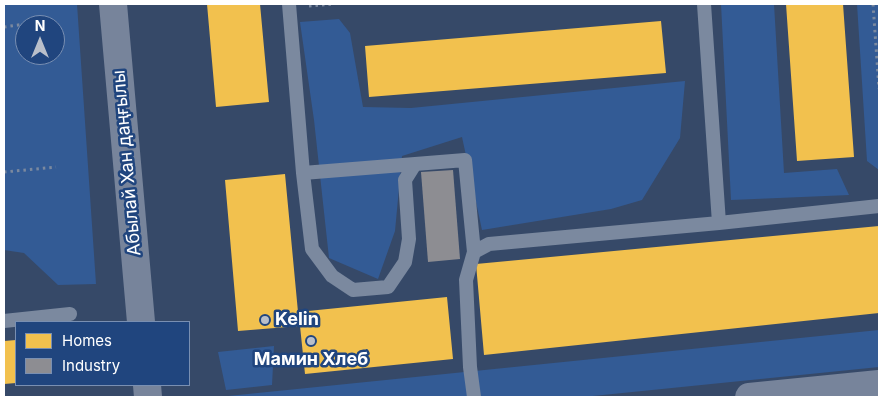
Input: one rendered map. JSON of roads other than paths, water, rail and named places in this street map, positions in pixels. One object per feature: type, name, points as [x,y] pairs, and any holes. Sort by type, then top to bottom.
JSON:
[{"type":"street","name":"Абылай Хан даңғылы","points":[[113,4],[141,321]]},
{"type":"street","points":[[749,397],[879,384]]},
{"type":"lane","points":[[289,4],[312,249],[332,276],[353,290],[388,287],[405,262],[409,239],[405,180],[415,164]]},
{"type":"lane","points":[[704,4],[719,223]]},
{"type":"lane","points":[[304,173],[465,160],[474,252],[466,280],[470,367],[474,397]]},
{"type":"lane","points":[[474,252],[489,244],[879,206]]},
{"type":"lane","points":[[4,320],[70,314]]},
{"type":"place","name":"Kelin","points":[[265,320]]},
{"type":"place","name":"Мамин Хлеб","points":[[311,341]]}]
